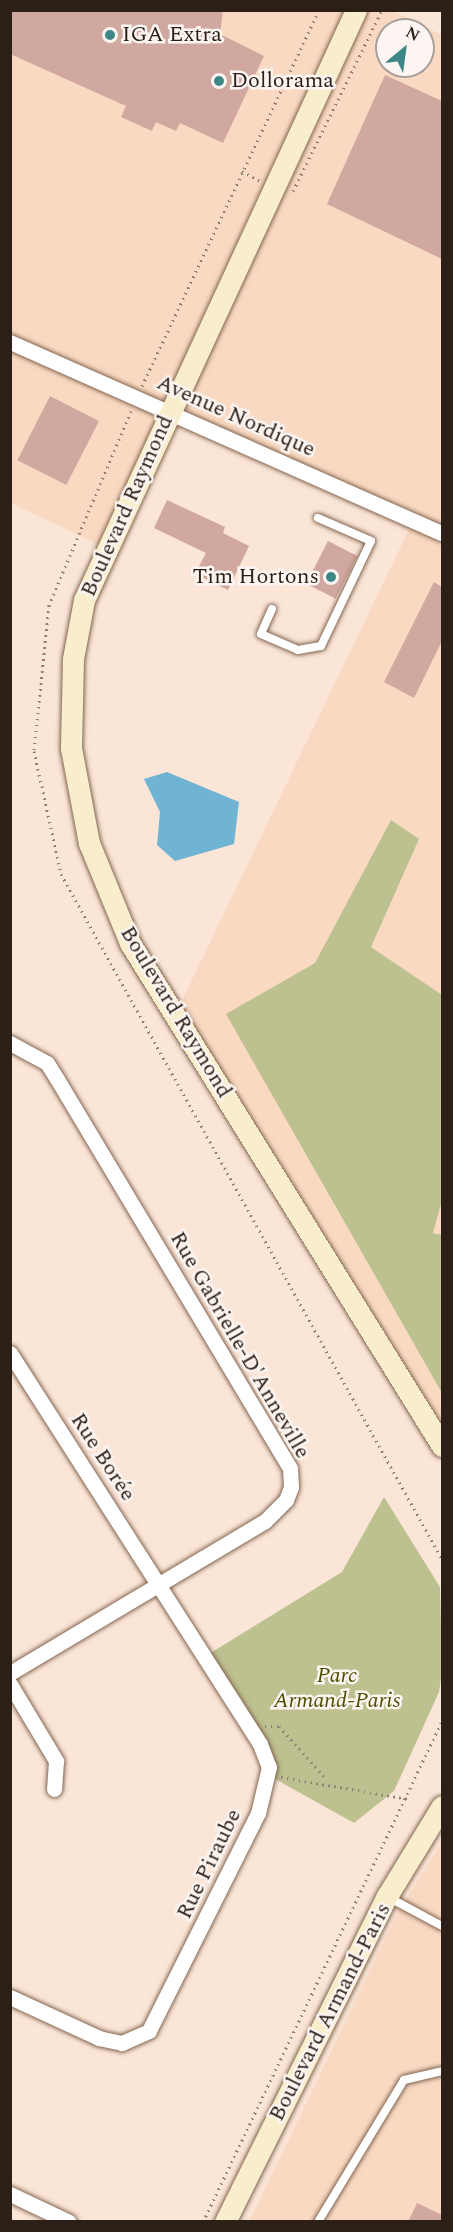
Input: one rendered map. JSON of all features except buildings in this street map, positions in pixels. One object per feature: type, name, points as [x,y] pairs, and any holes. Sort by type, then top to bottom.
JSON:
[{"type":"street","name":"Boulevard Raymond","points":[[356,10],[169,410],[84,600],[73,658],[71,748],[89,843],[130,943],[442,1446]]},
{"type":"street","name":"Avenue Nordique","points":[[10,342],[442,532]]},
{"type":"street","name":"Rue Gabrielle-D'Anneville","points":[[10,1043],[47,1064],[57,1079],[290,1468],[291,1487],[277,1510],[159,1585],[10,1673]]},
{"type":"street","name":"Rue Borée","points":[[10,1353],[159,1585]]},
{"type":"street","points":[[159,1585],[248,1725],[270,1767],[268,1775]]},
{"type":"street","points":[[10,1684],[56,1761],[54,1789]]},
{"type":"street","name":"Rue Piraube","points":[[10,1997],[99,2038],[122,2043],[149,2031],[258,1813],[268,1775]]},
{"type":"street","name":"Boulevard Armand-Paris","points":[[225,2222],[387,1896],[442,1806]]},
{"type":"street","points":[[10,2194],[69,2222]]},
{"type":"lane","points":[[272,609],[261,634],[298,650],[321,646],[371,541],[318,518]]},
{"type":"lane","points":[[387,1896],[442,1926]]},
{"type":"lane","points":[[318,2222],[404,2080],[442,2071]]},
{"type":"path","points":[[319,10],[137,396],[49,605],[34,751],[61,874],[442,1559]]},
{"type":"path","points":[[203,2222],[409,1799],[442,1721]]},
{"type":"path","points":[[248,1725],[279,1726],[328,1782]]},
{"type":"path","points":[[268,1775],[328,1782],[409,1799]]},
{"type":"shaded area","points":[[11,11],[393,11],[407,18],[375,18],[375,78],[435,78],[435,32],[442,35],[442,1446],[175,1015],[415,517],[169,410],[106,548],[11,503]]},
{"type":"shaded area","points":[[442,1842],[442,2221],[249,2222],[398,1912]]},
{"type":"green space","points":[[391,820],[419,839],[371,947],[442,995],[442,1200],[433,1233],[442,1235],[442,1393],[226,1014],[315,963]]},
{"type":"green space","name":"Parc Armand-Paris","points":[[384,1497],[440,1587],[442,1671],[439,1692],[394,1791],[354,1823],[268,1775],[204,1657],[342,1572]]},
{"type":"water","points":[[167,772],[239,802],[234,844],[175,861],[157,845],[160,812],[144,779]]},
{"type":"place","name":"IGA Extra","points":[[110,35]]},
{"type":"place","name":"Dollorama","points":[[219,81]]},
{"type":"place","name":"Tim Hortons","points":[[331,577]]}]
